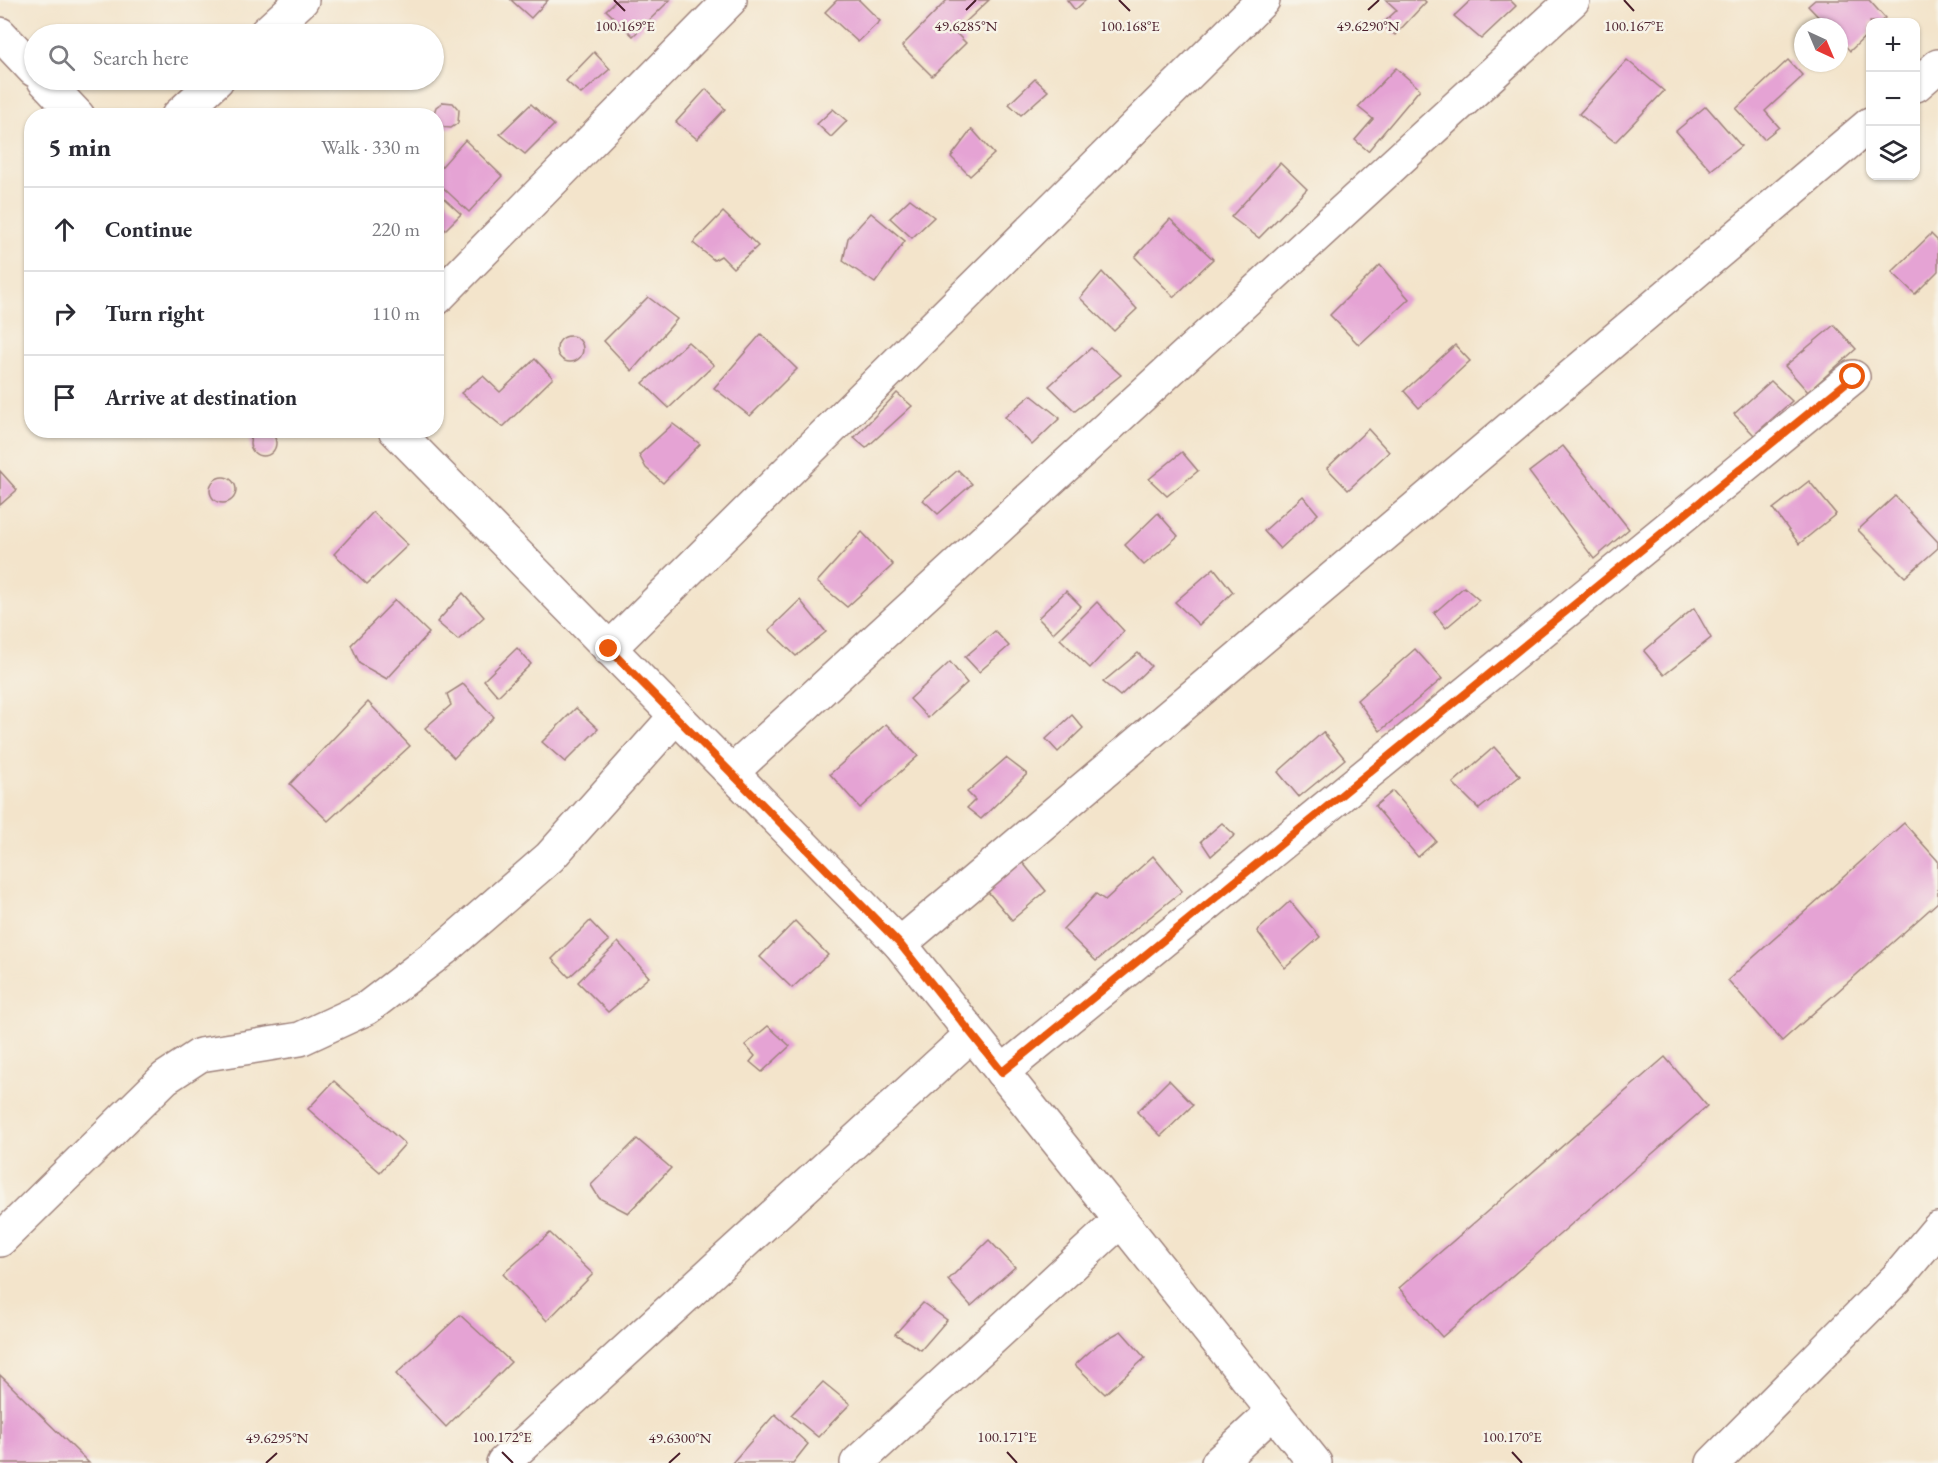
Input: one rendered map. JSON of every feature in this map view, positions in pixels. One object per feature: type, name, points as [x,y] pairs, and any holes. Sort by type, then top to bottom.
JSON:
[{"type":"street","points":[[276,24],[302,0]]},
{"type":"street","points":[[444,291],[730,0]]},
{"type":"street","points":[[609,649],[1263,0]]},
{"type":"street","points":[[732,772],[1573,0]]},
{"type":"street","points":[[0,34],[24,59]]},
{"type":"street","points":[[1920,82],[1938,66]]},
{"type":"street","points":[[53,90],[70,108]]},
{"type":"street","points":[[187,108],[206,90]]},
{"type":"street","points":[[900,944],[1866,126]]},
{"type":"street","points":[[1002,1072],[1853,377]]},
{"type":"street","points":[[403,438],[900,944],[1315,1463]]},
{"type":"street","points":[[0,1240],[165,1078],[200,1055],[300,1039],[367,1008],[444,949],[550,857],[675,717]]},
{"type":"street","points":[[503,1463],[971,1035]]},
{"type":"street","points":[[857,1463],[1121,1220]]},
{"type":"street","points":[[1713,1463],[1897,1278],[1938,1229]]},
{"type":"street","points":[[1218,1463],[1274,1412]]},
{"type":"building","points":[[511,0],[548,0],[531,18]]},
{"type":"building","points":[[617,0],[670,0],[633,36],[606,10]]},
{"type":"building","points":[[837,0],[859,0],[880,21],[858,42],[825,12]]},
{"type":"building","points":[[947,0],[989,0],[955,32],[966,43],[932,76],[902,46]]},
{"type":"building","points":[[1067,0],[1086,0],[1075,10]]},
{"type":"building","points":[[1386,0],[1424,0],[1426,2],[1395,35],[1382,24],[1397,10]]},
{"type":"building","points":[[1471,0],[1510,0],[1516,6],[1481,39],[1454,16]]},
{"type":"building","points":[[1815,0],[1869,0],[1885,18],[1866,18],[1866,36],[1850,51],[1848,49],[1848,18],[1819,18],[1808,6]]},
{"type":"building","points":[[594,52],[610,69],[581,94],[566,81]]},
{"type":"building","points":[[1627,60],[1664,91],[1615,142],[1579,114]]},
{"type":"building","points":[[1788,60],[1794,66],[1794,72],[1799,72],[1803,76],[1765,111],[1779,127],[1764,139],[1736,109]]},
{"type":"building","points":[[1396,68],[1420,89],[1368,151],[1355,140],[1373,119],[1358,107]]},
{"type":"building","points":[[1035,79],[1048,91],[1021,115],[1009,104]]},
{"type":"building","points":[[706,89],[725,109],[697,139],[676,122]]},
{"type":"building","points":[[443,102],[453,103],[459,110],[458,123],[451,128],[444,127],[444,108],[436,107]]},
{"type":"building","points":[[531,104],[554,125],[525,154],[500,134]]},
{"type":"building","points":[[1706,106],[1741,146],[1711,170],[1676,131]]},
{"type":"building","points":[[833,109],[847,121],[831,137],[817,124]]},
{"type":"building","points":[[972,129],[994,154],[970,176],[951,157]]},
{"type":"building","points":[[465,140],[502,176],[469,212],[444,189],[444,164]]},
{"type":"building","points":[[1280,163],[1307,189],[1259,238],[1231,217]]},
{"type":"building","points":[[444,198],[461,214],[444,231]]},
{"type":"building","points":[[910,199],[934,217],[912,238],[890,218]]},
{"type":"building","points":[[723,212],[758,246],[733,268],[721,256],[714,260],[693,243]]},
{"type":"building","points":[[871,213],[905,241],[875,283],[843,261],[848,238]]},
{"type":"building","points":[[1170,219],[1213,259],[1174,297],[1135,257]]},
{"type":"building","points":[[1931,234],[1938,241],[1938,271],[1915,294],[1892,272]]},
{"type":"building","points":[[1380,265],[1409,299],[1359,345],[1330,315]]},
{"type":"building","points":[[1102,272],[1137,309],[1114,331],[1080,298]]},
{"type":"building","points":[[648,297],[677,319],[632,371],[604,341]]},
{"type":"building","points":[[1834,325],[1856,349],[1808,392],[1785,366]]},
{"type":"building","points":[[761,334],[797,369],[750,416],[714,388]]},
{"type":"building","points":[[570,336],[580,339],[583,349],[580,359],[570,362],[560,359],[557,349],[560,339]]},
{"type":"building","points":[[688,342],[714,365],[669,408],[643,383]]},
{"type":"building","points":[[1455,345],[1470,361],[1419,408],[1404,391]]},
{"type":"building","points":[[1091,348],[1121,375],[1075,411],[1049,386]]},
{"type":"building","points":[[535,359],[553,378],[503,427],[461,393],[483,376],[500,392]]},
{"type":"building","points":[[1771,381],[1792,401],[1754,435],[1734,414]]},
{"type":"building","points":[[897,393],[912,406],[866,448],[854,438]]},
{"type":"building","points":[[1031,395],[1060,418],[1032,445],[1005,417]]},
{"type":"building","points":[[673,424],[700,444],[663,483],[646,468],[639,455]]},
{"type":"building","points":[[1368,429],[1389,452],[1348,490],[1327,468]]},
{"type":"building","points":[[251,438],[275,438],[275,448],[268,455],[258,455],[251,448]]},
{"type":"building","points":[[1563,446],[1629,529],[1594,559],[1529,472]]},
{"type":"building","points":[[1182,452],[1198,471],[1167,496],[1149,479]]},
{"type":"building","points":[[958,470],[972,484],[938,514],[923,500]]},
{"type":"building","points":[[0,471],[17,490],[0,505]]},
{"type":"building","points":[[223,477],[233,480],[236,490],[233,500],[223,503],[213,500],[210,490],[213,480]]},
{"type":"building","points":[[1809,481],[1836,514],[1799,544],[1773,509]]},
{"type":"building","points":[[1303,496],[1318,514],[1280,549],[1264,531]]},
{"type":"building","points":[[1895,496],[1938,542],[1938,548],[1905,577],[1858,530]]},
{"type":"building","points":[[373,512],[408,545],[367,584],[334,554]]},
{"type":"building","points":[[1158,513],[1178,536],[1144,565],[1125,545]]},
{"type":"building","points":[[862,532],[893,565],[847,607],[817,582]]},
{"type":"building","points":[[1214,568],[1233,592],[1199,625],[1175,602]]},
{"type":"building","points":[[1464,587],[1479,600],[1446,628],[1434,613]]},
{"type":"building","points":[[1066,591],[1081,606],[1053,633],[1038,618]]},
{"type":"building","points":[[463,593],[484,617],[458,640],[437,622]]},
{"type":"building","points":[[395,600],[429,633],[387,679],[360,664],[351,645]]},
{"type":"building","points":[[800,600],[826,632],[796,656],[769,630]]},
{"type":"building","points":[[1097,602],[1124,631],[1090,668],[1060,639]]},
{"type":"building","points":[[1694,608],[1711,638],[1664,675],[1644,651]]},
{"type":"building","points":[[995,631],[1009,646],[979,672],[965,657]]},
{"type":"building","points":[[517,648],[531,664],[498,696],[484,680]]},
{"type":"building","points":[[1415,649],[1442,679],[1380,731],[1357,700]]},
{"type":"building","points":[[1138,653],[1151,666],[1120,696],[1103,682]]},
{"type":"building","points":[[950,662],[967,683],[928,718],[910,699]]},
{"type":"building","points":[[463,684],[494,717],[454,758],[425,728],[451,705],[447,694]]},
{"type":"building","points":[[368,702],[410,746],[328,821],[290,784]]},
{"type":"building","points":[[576,708],[598,729],[565,762],[542,742]]},
{"type":"building","points":[[1072,715],[1083,728],[1058,752],[1046,739]]},
{"type":"building","points":[[886,724],[918,756],[860,808],[830,774]]},
{"type":"building","points":[[1323,732],[1345,759],[1299,797],[1278,772]]},
{"type":"building","points":[[1494,747],[1520,776],[1479,809],[1453,783]]},
{"type":"building","points":[[1006,758],[1027,774],[981,819],[967,808],[975,800],[967,792]]},
{"type":"building","points":[[1393,791],[1436,841],[1418,857],[1375,806]]},
{"type":"building","points":[[1222,823],[1235,835],[1211,856],[1201,841]]},
{"type":"building","points":[[1904,823],[1938,861],[1938,902],[1782,1041],[1728,980]]},
{"type":"building","points":[[1153,856],[1182,891],[1096,961],[1063,929],[1096,894],[1105,900]]},
{"type":"building","points":[[1018,857],[1046,891],[1012,920],[983,886]]},
{"type":"building","points":[[1290,901],[1320,937],[1285,968],[1257,931]]},
{"type":"building","points":[[590,921],[609,941],[569,977],[552,959]]},
{"type":"building","points":[[795,921],[828,955],[792,988],[760,957]]},
{"type":"building","points":[[618,942],[649,977],[608,1012],[578,982]]},
{"type":"building","points":[[768,1026],[790,1046],[762,1072],[750,1062],[755,1056],[745,1045]]},
{"type":"building","points":[[1665,1057],[1707,1106],[1442,1337],[1399,1288]]},
{"type":"building","points":[[1169,1080],[1193,1105],[1161,1136],[1137,1112]]},
{"type":"building","points":[[334,1081],[405,1144],[380,1172],[308,1109]]},
{"type":"building","points":[[637,1139],[671,1168],[628,1213],[599,1198],[591,1185]]},
{"type":"building","points":[[550,1233],[593,1274],[547,1321],[503,1274]]},
{"type":"building","points":[[989,1240],[1015,1267],[971,1306],[948,1280]]},
{"type":"building","points":[[923,1303],[947,1320],[921,1350],[895,1334]]},
{"type":"building","points":[[460,1315],[511,1362],[446,1427],[396,1374]]},
{"type":"building","points":[[1121,1331],[1145,1358],[1105,1394],[1075,1365],[1098,1344]]},
{"type":"building","points":[[0,1375],[89,1463],[0,1463]]},
{"type":"building","points":[[823,1382],[850,1404],[818,1437],[791,1415]]},
{"type":"building","points":[[775,1414],[808,1444],[793,1463],[732,1463]]},
{"type":"route","points":[[609,649],[900,944],[1002,1072],[1853,377]]}]
